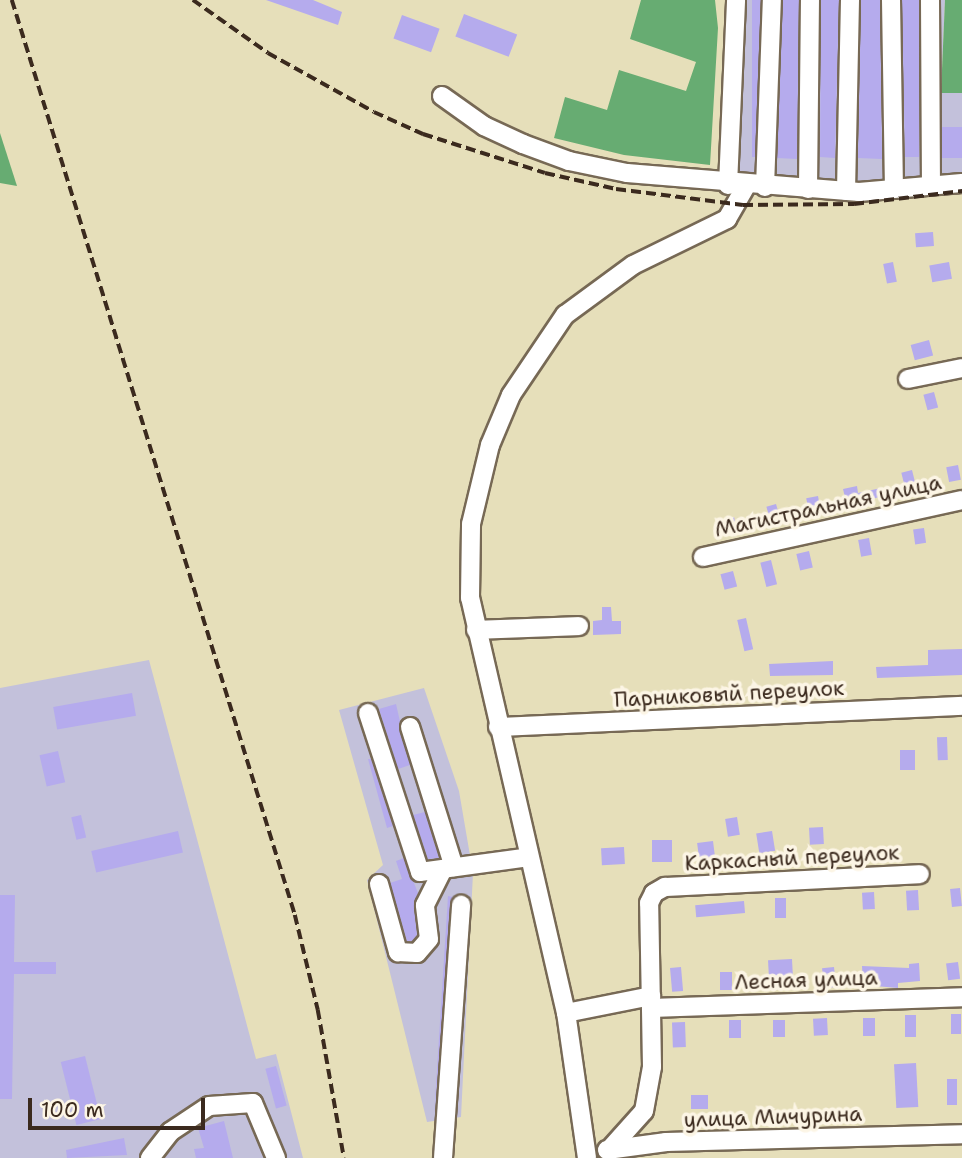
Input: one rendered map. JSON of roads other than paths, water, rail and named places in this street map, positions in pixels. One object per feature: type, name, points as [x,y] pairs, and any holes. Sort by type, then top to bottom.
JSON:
[{"type":"street","points":[[727,184],[736,0]]},
{"type":"street","points":[[765,187],[772,0]]},
{"type":"street","points":[[808,189],[810,0]]},
{"type":"street","points":[[846,191],[850,0]]},
{"type":"street","points":[[891,0],[894,189]]},
{"type":"street","points":[[930,0],[931,186]]},
{"type":"street","points":[[442,96],[484,126],[569,161],[627,173],[746,186],[846,191],[962,183]]},
{"type":"street","points":[[587,1156],[566,1013],[476,630],[467,562],[471,524],[490,445],[511,395],[565,315],[633,265],[727,219],[746,186]]},
{"type":"street","points":[[908,379],[962,368]]},
{"type":"street","name":"Магистральная улица","points":[[703,557],[962,500]]},
{"type":"street","points":[[476,630],[579,626]]},
{"type":"street","name":"Парниковый переулок","points":[[498,727],[962,706]]},
{"type":"street","points":[[368,713],[420,872],[529,857]]},
{"type":"street","points":[[379,884],[398,952],[417,953],[429,939],[425,905],[449,868],[410,727]]},
{"type":"street","name":"Каркасный переулок","points":[[651,1002],[649,903],[654,892],[666,887],[920,874]]},
{"type":"street","points":[[443,1158],[461,905]]},
{"type":"street","name":"Лесная улица","points":[[566,1013],[651,1002],[962,997]]},
{"type":"street","points":[[609,1150],[644,1111],[652,1067],[651,1002]]},
{"type":"street","points":[[150,1158],[170,1132],[209,1106],[253,1102],[276,1158]]},
{"type":"street","name":"улица Мичурина","points":[[587,1156],[666,1142],[962,1134]]},
{"type":"railway","points":[[12,0],[295,915],[318,1010],[344,1158]]},
{"type":"railway","points":[[193,0],[268,53],[374,112],[423,134],[545,173],[616,189],[743,205],[854,204],[962,191]]}]
